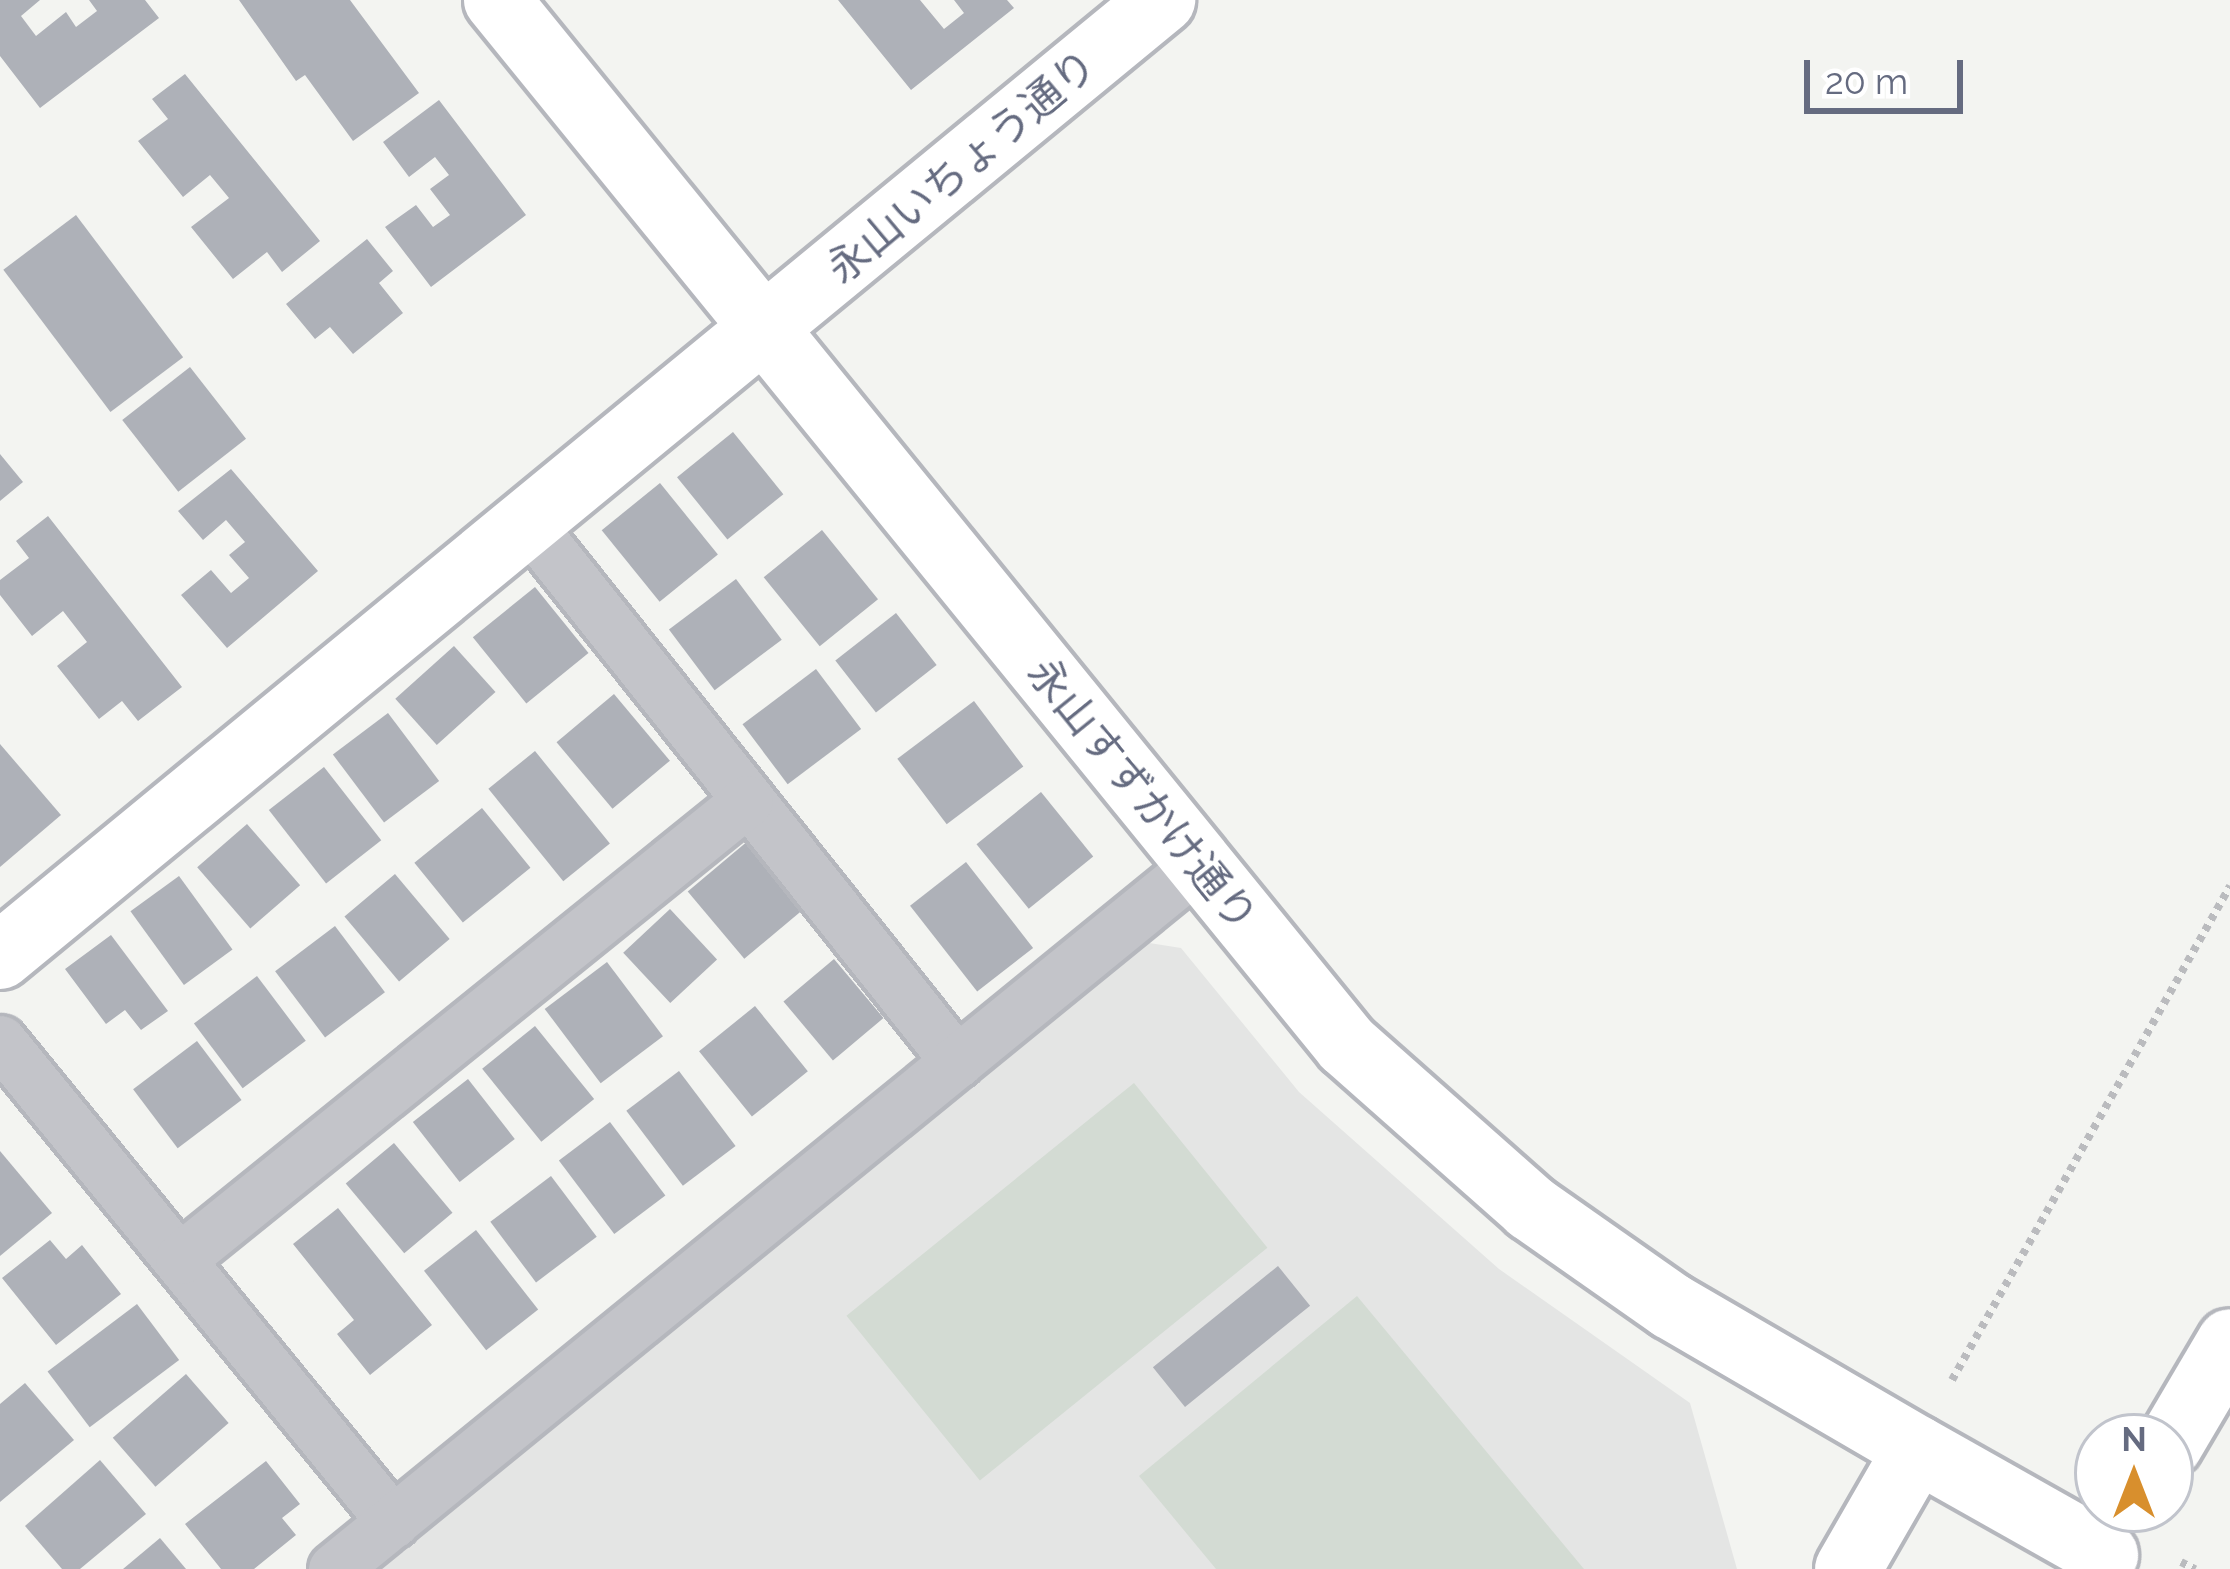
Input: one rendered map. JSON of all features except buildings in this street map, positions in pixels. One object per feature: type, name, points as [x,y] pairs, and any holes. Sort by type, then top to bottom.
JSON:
[{"type":"street","name":"永山すずかけ通り","points":[[497,0],[762,334],[1347,1045],[1531,1208],[1671,1306],[1917,1449],[2108,1551]]},
{"type":"street","name":"永山いちょう通り","points":[[0,956],[762,334],[1162,0]]},
{"type":"street","points":[[527,522],[957,1062]]},
{"type":"street","points":[[181,1258],[747,801]]},
{"type":"street","points":[[334,1569],[1199,863]]},
{"type":"street","points":[[0,1041],[394,1522]]},
{"type":"street","points":[[2188,1413],[2230,1342]]},
{"type":"street","points":[[1849,1569],[1917,1449]]},
{"type":"path","points":[[1952,1380],[2230,886]]},
{"type":"path","points":[[2181,1562],[2195,1569]]},
{"type":"shaded area","points":[[1143,942],[1181,948],[1299,1092],[1499,1269],[1690,1403],[1737,1569],[379,1569]]},
{"type":"shaded area","points":[[1134,1083],[1267,1248],[980,1481],[846,1316]]},
{"type":"shaded area","points":[[1357,1296],[1584,1569],[1216,1569],[1139,1476]]}]
